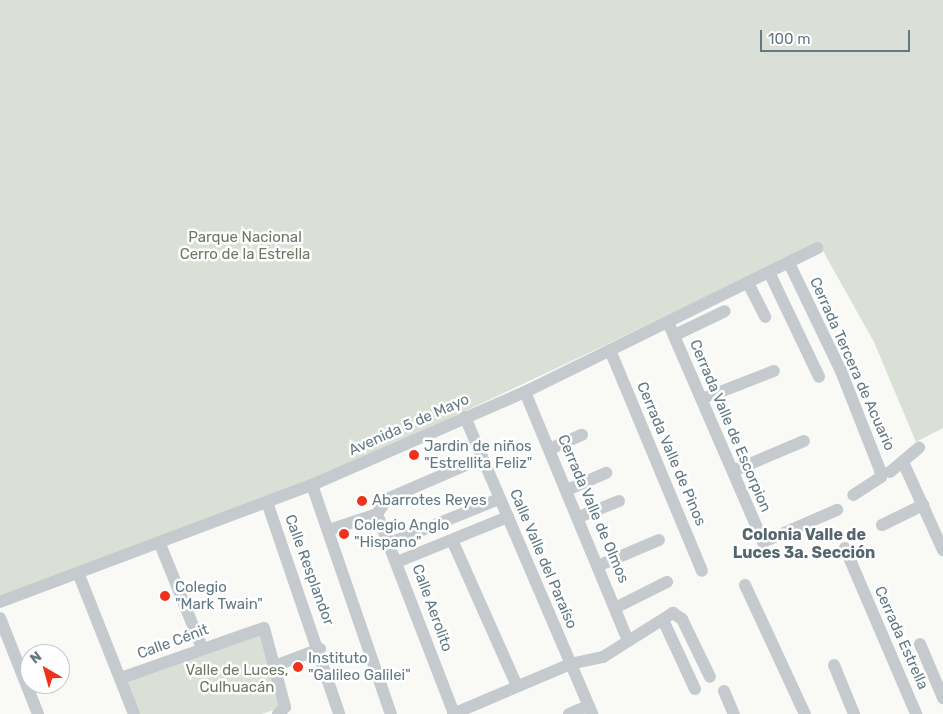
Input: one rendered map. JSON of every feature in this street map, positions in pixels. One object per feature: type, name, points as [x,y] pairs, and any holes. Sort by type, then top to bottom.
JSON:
[{"type":"street","name":"Avenida 5 de Mayo","points":[[0,602],[79,575],[312,485],[524,392],[818,248]]},
{"type":"street","name":"Cerrada Tercera de Acuario","points":[[788,262],[841,372],[880,470],[881,477],[853,495]]},
{"type":"street","points":[[769,272],[818,377]]},
{"type":"street","points":[[748,283],[765,317]]},
{"type":"street","points":[[675,336],[725,311]]},
{"type":"street","name":"Cerrada Valle de Escorpion","points":[[668,322],[763,542],[837,510]]},
{"type":"street","name":"Cerrada Valle de Pinos","points":[[610,350],[702,571]]},
{"type":"street","points":[[702,399],[774,371]]},
{"type":"street","name":"Cerrada Valle de Olmos","points":[[524,392],[600,566],[617,607],[628,641]]},
{"type":"street","name":"Calle Valle del Paraíso","points":[[465,417],[590,710]]},
{"type":"street","points":[[550,449],[582,435]]},
{"type":"street","points":[[733,471],[804,441]]},
{"type":"street","points":[[890,472],[919,448]]},
{"type":"street","points":[[329,530],[377,514],[386,500],[482,458]]},
{"type":"street","points":[[902,462],[924,505],[943,550]]},
{"type":"street","points":[[567,490],[606,473]]},
{"type":"street","points":[[312,485],[329,530],[390,714]]},
{"type":"street","points":[[390,542],[499,498]]},
{"type":"street","points":[[579,517],[619,501]]},
{"type":"street","name":"Calle Resplandor","points":[[267,502],[320,648],[339,714]]},
{"type":"street","points":[[882,525],[924,505]]},
{"type":"street","name":"Calle Aerolito","points":[[377,514],[390,542],[453,714]]},
{"type":"street","points":[[397,562],[508,517]]},
{"type":"street","points":[[452,540],[517,686]]},
{"type":"street","points":[[600,566],[659,540]]},
{"type":"street","points":[[160,544],[202,648]]},
{"type":"street","name":"Cerrada Estrella","points":[[845,548],[916,714]]},
{"type":"street","points":[[79,575],[134,714]]},
{"type":"street","points":[[617,607],[667,582]]},
{"type":"street","points":[[745,585],[805,714]]},
{"type":"street","points":[[453,714],[570,664],[603,657],[663,620],[678,613],[710,677]]},
{"type":"street","points":[[0,618],[38,714]]},
{"type":"street","points":[[663,620],[695,689]]},
{"type":"street","name":"Calle Cénit","points":[[121,678],[202,648],[264,628],[277,665]]},
{"type":"street","points":[[920,644],[943,698]]},
{"type":"street","points":[[278,714],[286,707],[277,665],[320,648]]},
{"type":"street","points":[[834,664],[854,714]]},
{"type":"street","points":[[724,691],[734,714]]},
{"type":"street","points":[[570,714],[590,710]]},
{"type":"green space","name":"Parque Nacional Cerro de la Estrella","points":[[0,0],[943,0],[943,428],[916,442],[874,342],[819,244],[311,484],[0,598]]},
{"type":"green space","name":"Valle de Luces, Culhuacán","points":[[263,630],[282,707],[262,714],[137,714],[125,682]]},
{"type":"place","name":"Jardin de niños \"Estrellita Feliz\"","points":[[414,455]]},
{"type":"place","name":"Abarrotes Reyes","points":[[362,501]]},
{"type":"place","name":"Colegio Anglo \"Hispano\"","points":[[344,534]]},
{"type":"place","name":"Colegio \"Mark Twain\"","points":[[165,596]]},
{"type":"place","name":"Instituto \"Galileo Galilei\"","points":[[298,667]]},
{"type":"district","name":"Colonia Valle de Luces 3a. Sección","points":[[804,544]]}]
